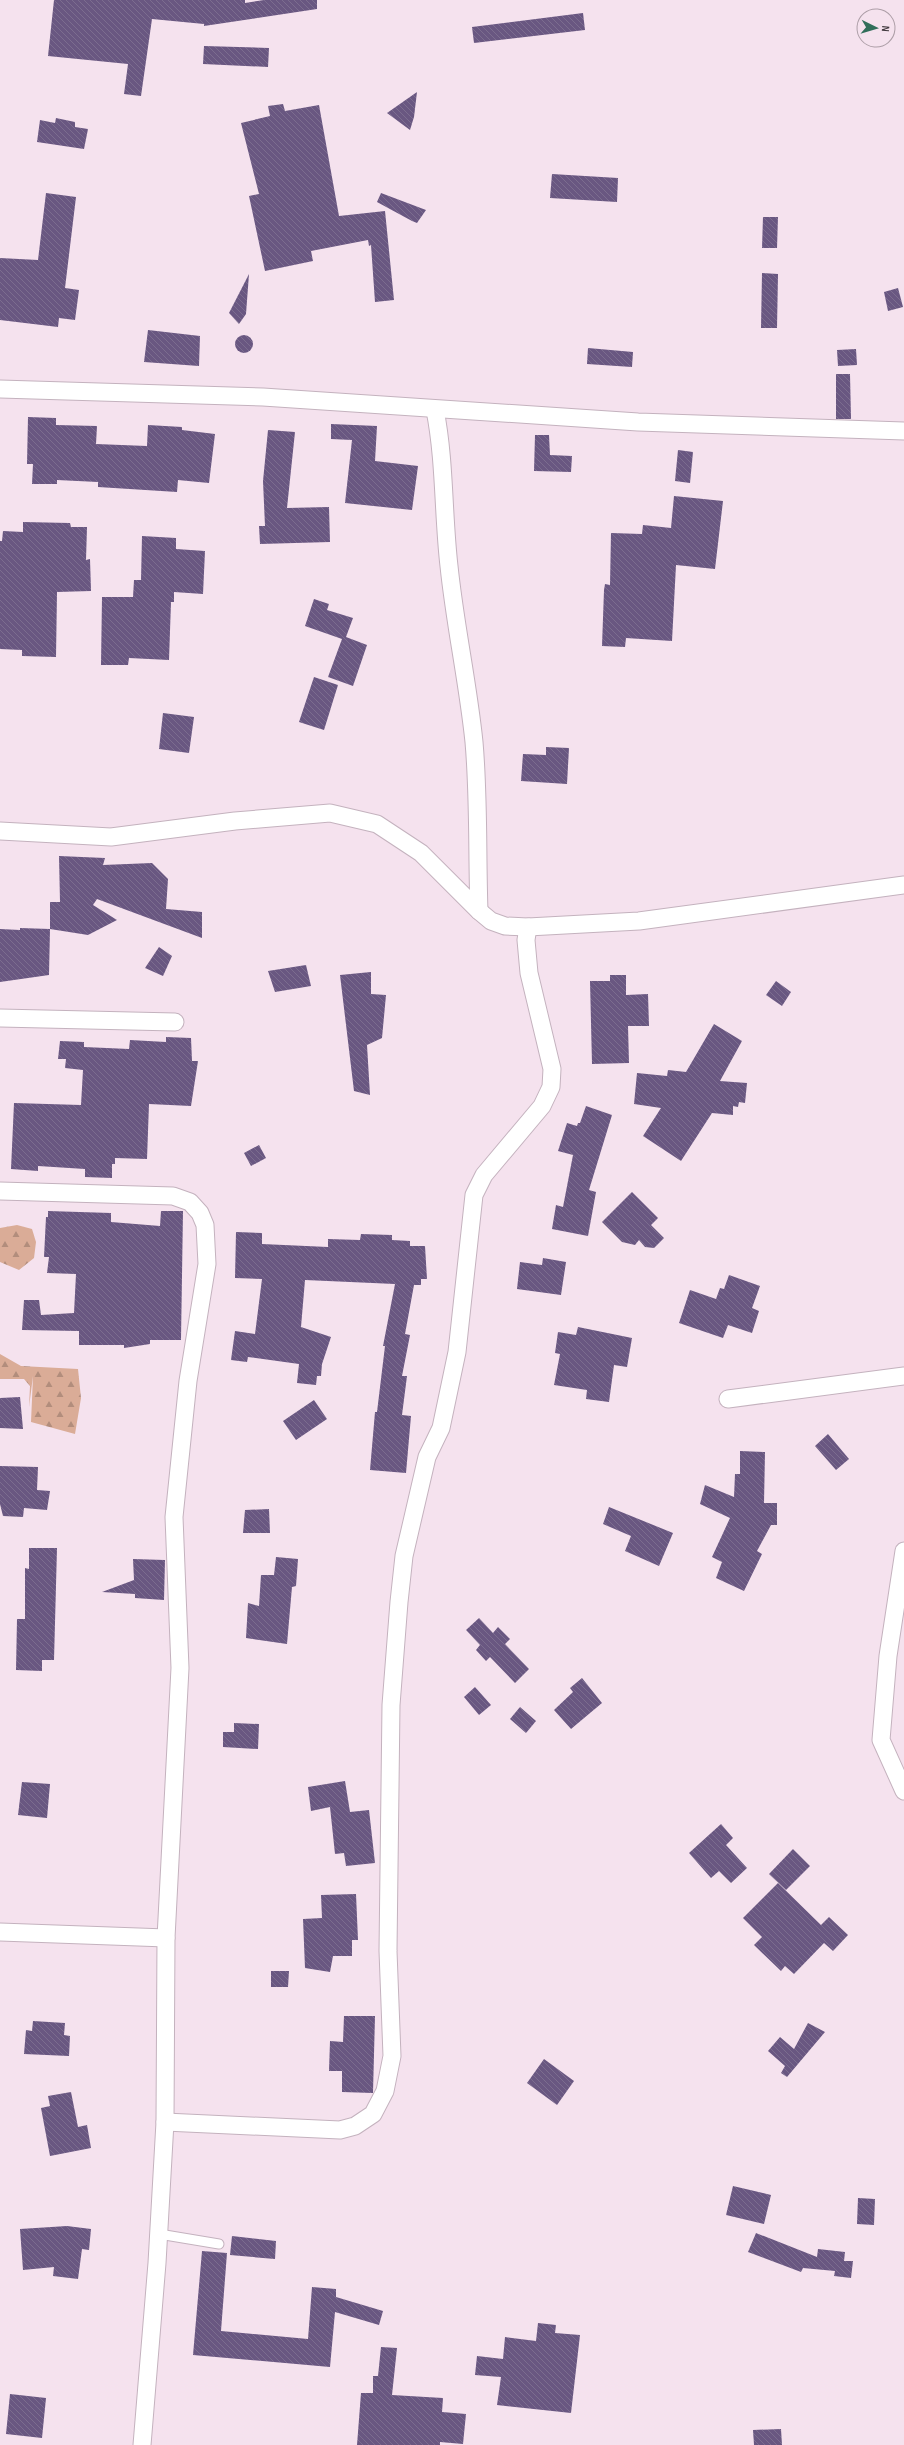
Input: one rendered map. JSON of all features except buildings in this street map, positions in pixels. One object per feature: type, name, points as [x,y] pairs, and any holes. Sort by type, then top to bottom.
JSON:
[{"type":"street","points":[[0,389],[263,397],[435,410],[638,422],[904,431]]},
{"type":"street","points":[[435,410],[441,441],[445,531],[452,591],[474,742],[477,789],[478,911]]},
{"type":"street","points":[[0,831],[112,837],[235,820],[330,813],[377,824],[414,849],[478,911],[491,921],[505,926],[528,927],[639,921],[904,884]]},
{"type":"street","points":[[165,2122],[340,2130],[355,2126],[373,2114],[385,2091],[392,2056],[388,1952],[391,1705],[404,1556],[426,1456],[441,1428],[457,1352],[474,1195],[484,1175],[542,1106],[551,1087],[552,1069],[526,958],[528,927]]},
{"type":"street","points":[[0,1018],[175,1022]]},
{"type":"street","points":[[0,1191],[173,1196],[190,1202],[200,1213],[205,1225],[207,1264],[188,1381],[174,1517],[180,1668],[166,1938],[165,2122],[159,2234],[142,2445]]},
{"type":"street","points":[[728,1399],[904,1376]]},
{"type":"street","points":[[904,1551],[881,1721],[881,1740],[904,1791]]},
{"type":"street","points":[[0,1932],[166,1938]]},
{"type":"lane","points":[[159,2234],[219,2244]]},
{"type":"green space","points":[[17,1225],[32,1229],[36,1242],[34,1258],[19,1270],[0,1262],[0,1228]]},
{"type":"green space","points":[[0,1354],[21,1366],[78,1369],[81,1398],[75,1434],[31,1422],[33,1376],[29,1407],[30,1386],[24,1379],[0,1379]]}]
